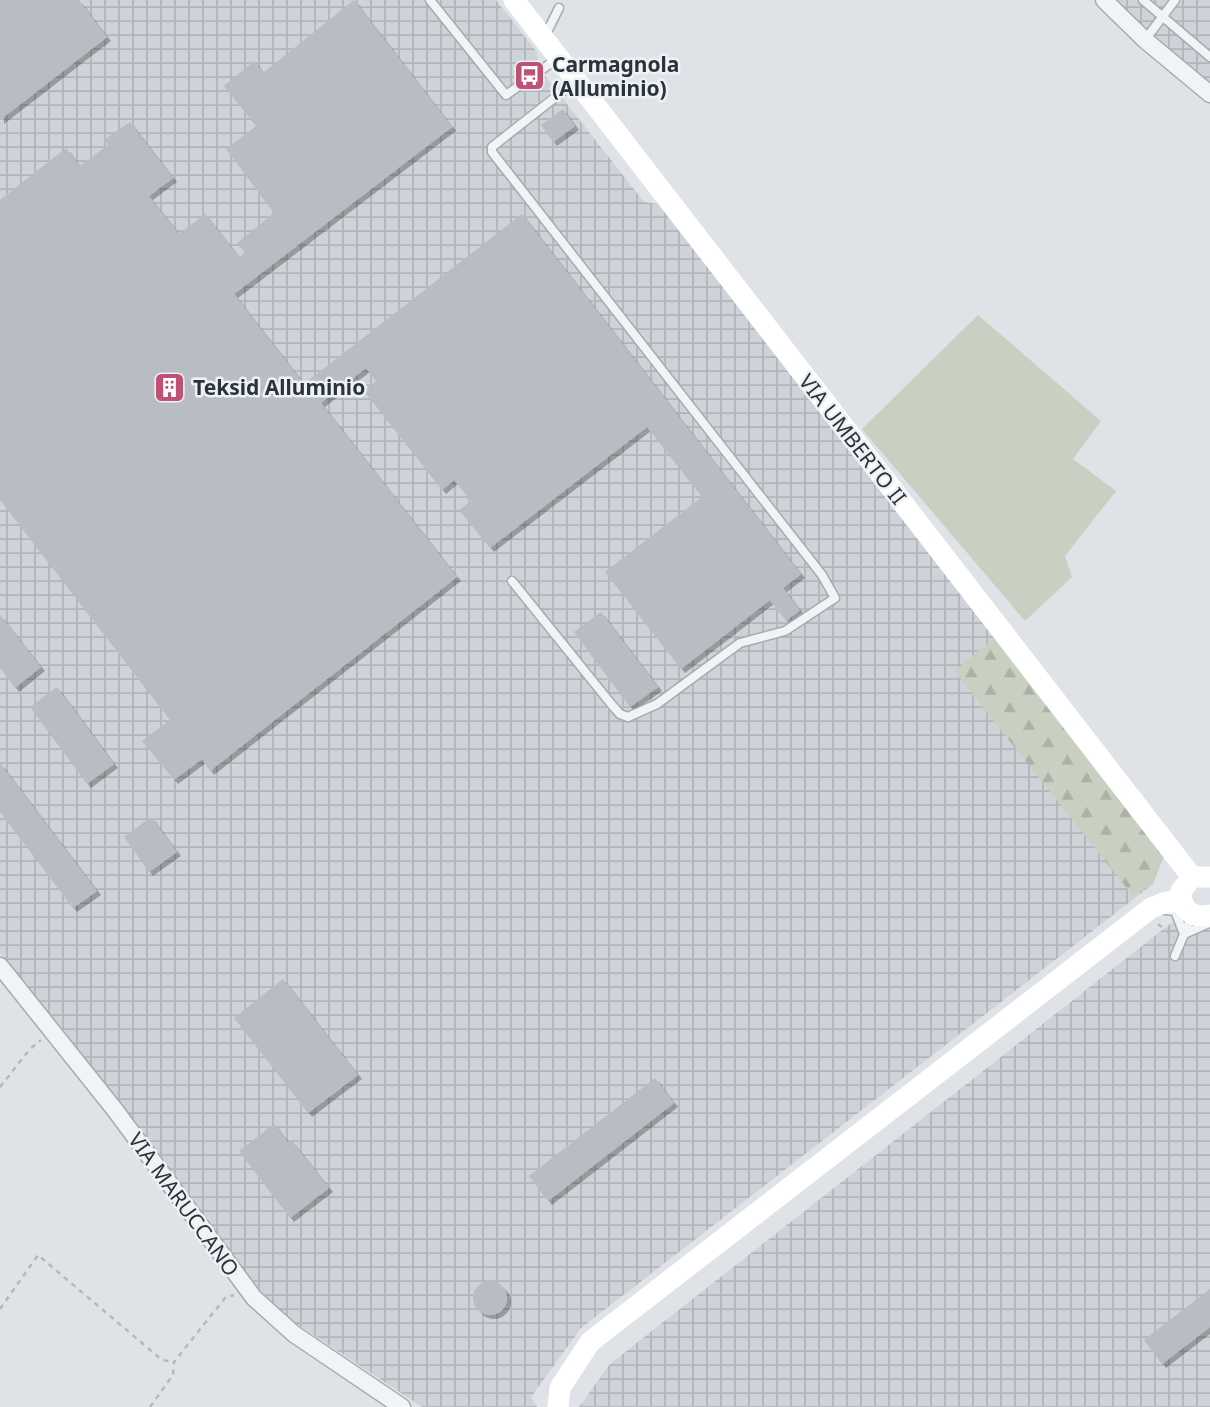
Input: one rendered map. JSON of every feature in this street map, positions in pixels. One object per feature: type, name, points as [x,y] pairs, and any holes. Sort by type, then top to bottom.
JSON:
[{"type":"street","name":"VIA UMBERTO II","points":[[514,0],[1205,877]]},
{"type":"street","points":[[1104,0],[1145,40],[1210,94]]},
{"type":"street","points":[[1195,918],[1181,891],[1205,877]]},
{"type":"street","points":[[558,1407],[561,1388],[569,1371],[590,1342],[1151,908],[1166,902],[1195,918]]},
{"type":"street","name":"VIA MARUCCANO","points":[[0,966],[115,1110],[254,1298],[294,1334],[402,1407]]},
{"type":"lane","points":[[430,0],[506,95],[558,58]]},
{"type":"lane","points":[[1143,0],[1210,57]]},
{"type":"lane","points":[[1145,40],[1175,0]]},
{"type":"lane","points":[[544,39],[559,8]]},
{"type":"lane","points":[[512,581],[612,705],[620,714],[628,717],[656,704],[740,643],[785,631],[835,598],[822,575],[492,152],[492,147],[576,81]]},
{"type":"lane","points":[[1151,908],[1175,911],[1195,918],[1175,956]]},
{"type":"path","points":[[0,1087],[30,1049],[52,1031]]},
{"type":"path","points":[[0,1309],[38,1255],[162,1360],[174,1363]]},
{"type":"path","points":[[150,1407],[173,1375],[174,1363],[225,1298],[239,1293],[254,1298]]},
{"type":"shaded area","points":[[0,0],[496,0],[537,52],[538,67],[644,202],[658,204],[1165,853],[1153,884],[581,1328],[531,1397],[537,1407],[422,1407],[282,1314],[250,1279],[0,953]]},
{"type":"shaded area","points":[[1111,0],[1210,0],[1210,90]]},
{"type":"shaded area","points":[[1175,920],[1197,932],[1210,927],[1210,1407],[579,1407],[610,1364]]},
{"type":"green space","points":[[978,315],[1101,421],[1073,459],[1116,491],[1065,556],[1072,577],[1025,621],[862,429]]},
{"type":"green space","points":[[996,637],[1165,853],[1153,884],[1133,896],[954,671]]},
{"type":"building","points":[[0,0],[79,0],[107,37],[0,120]]},
{"type":"building","name":"Teksid Alluminio","points":[[354,0],[452,127],[234,294],[304,384],[522,214],[801,574],[783,588],[800,610],[786,621],[770,600],[681,669],[605,572],[702,497],[647,427],[490,548],[459,510],[471,501],[454,480],[442,490],[364,391],[376,381],[366,368],[321,403],[457,577],[210,771],[202,759],[174,780],[142,741],[170,720],[0,500],[0,200],[66,148],[80,166],[108,145],[105,139],[130,122],[173,178],[149,196],[179,234],[205,214],[239,257],[245,253],[237,243],[274,213],[226,149],[256,126],[224,86],[254,61],[263,73]]},
{"type":"building","points":[[563,109],[575,126],[553,142],[541,125]]},
{"type":"building","points":[[601,612],[658,687],[630,707],[574,632]]},
{"type":"building","points":[[0,615],[41,667],[15,688],[0,668]]},
{"type":"building","points":[[57,687],[114,764],[87,784],[30,707]]},
{"type":"building","points":[[0,763],[97,891],[73,908],[0,812]]},
{"type":"building","points":[[151,817],[177,852],[149,872],[124,837]]},
{"type":"building","points":[[283,979],[358,1075],[308,1113],[234,1018]]},
{"type":"building","points":[[655,1078],[674,1103],[548,1201],[529,1176]]},
{"type":"building","points":[[274,1124],[289,1144],[292,1141],[329,1188],[290,1218],[239,1151]]},
{"type":"building","points":[[490,1281],[502,1286],[507,1298],[502,1310],[490,1315],[478,1310],[473,1298],[478,1286]]},
{"type":"building","points":[[1210,1289],[1210,1327],[1162,1364],[1144,1340]]},
{"type":"place","name":"Carmagnola (Alluminio)","points":[[529,76]]},
{"type":"place","name":"Teksid Alluminio","points":[[170,387]]}]
